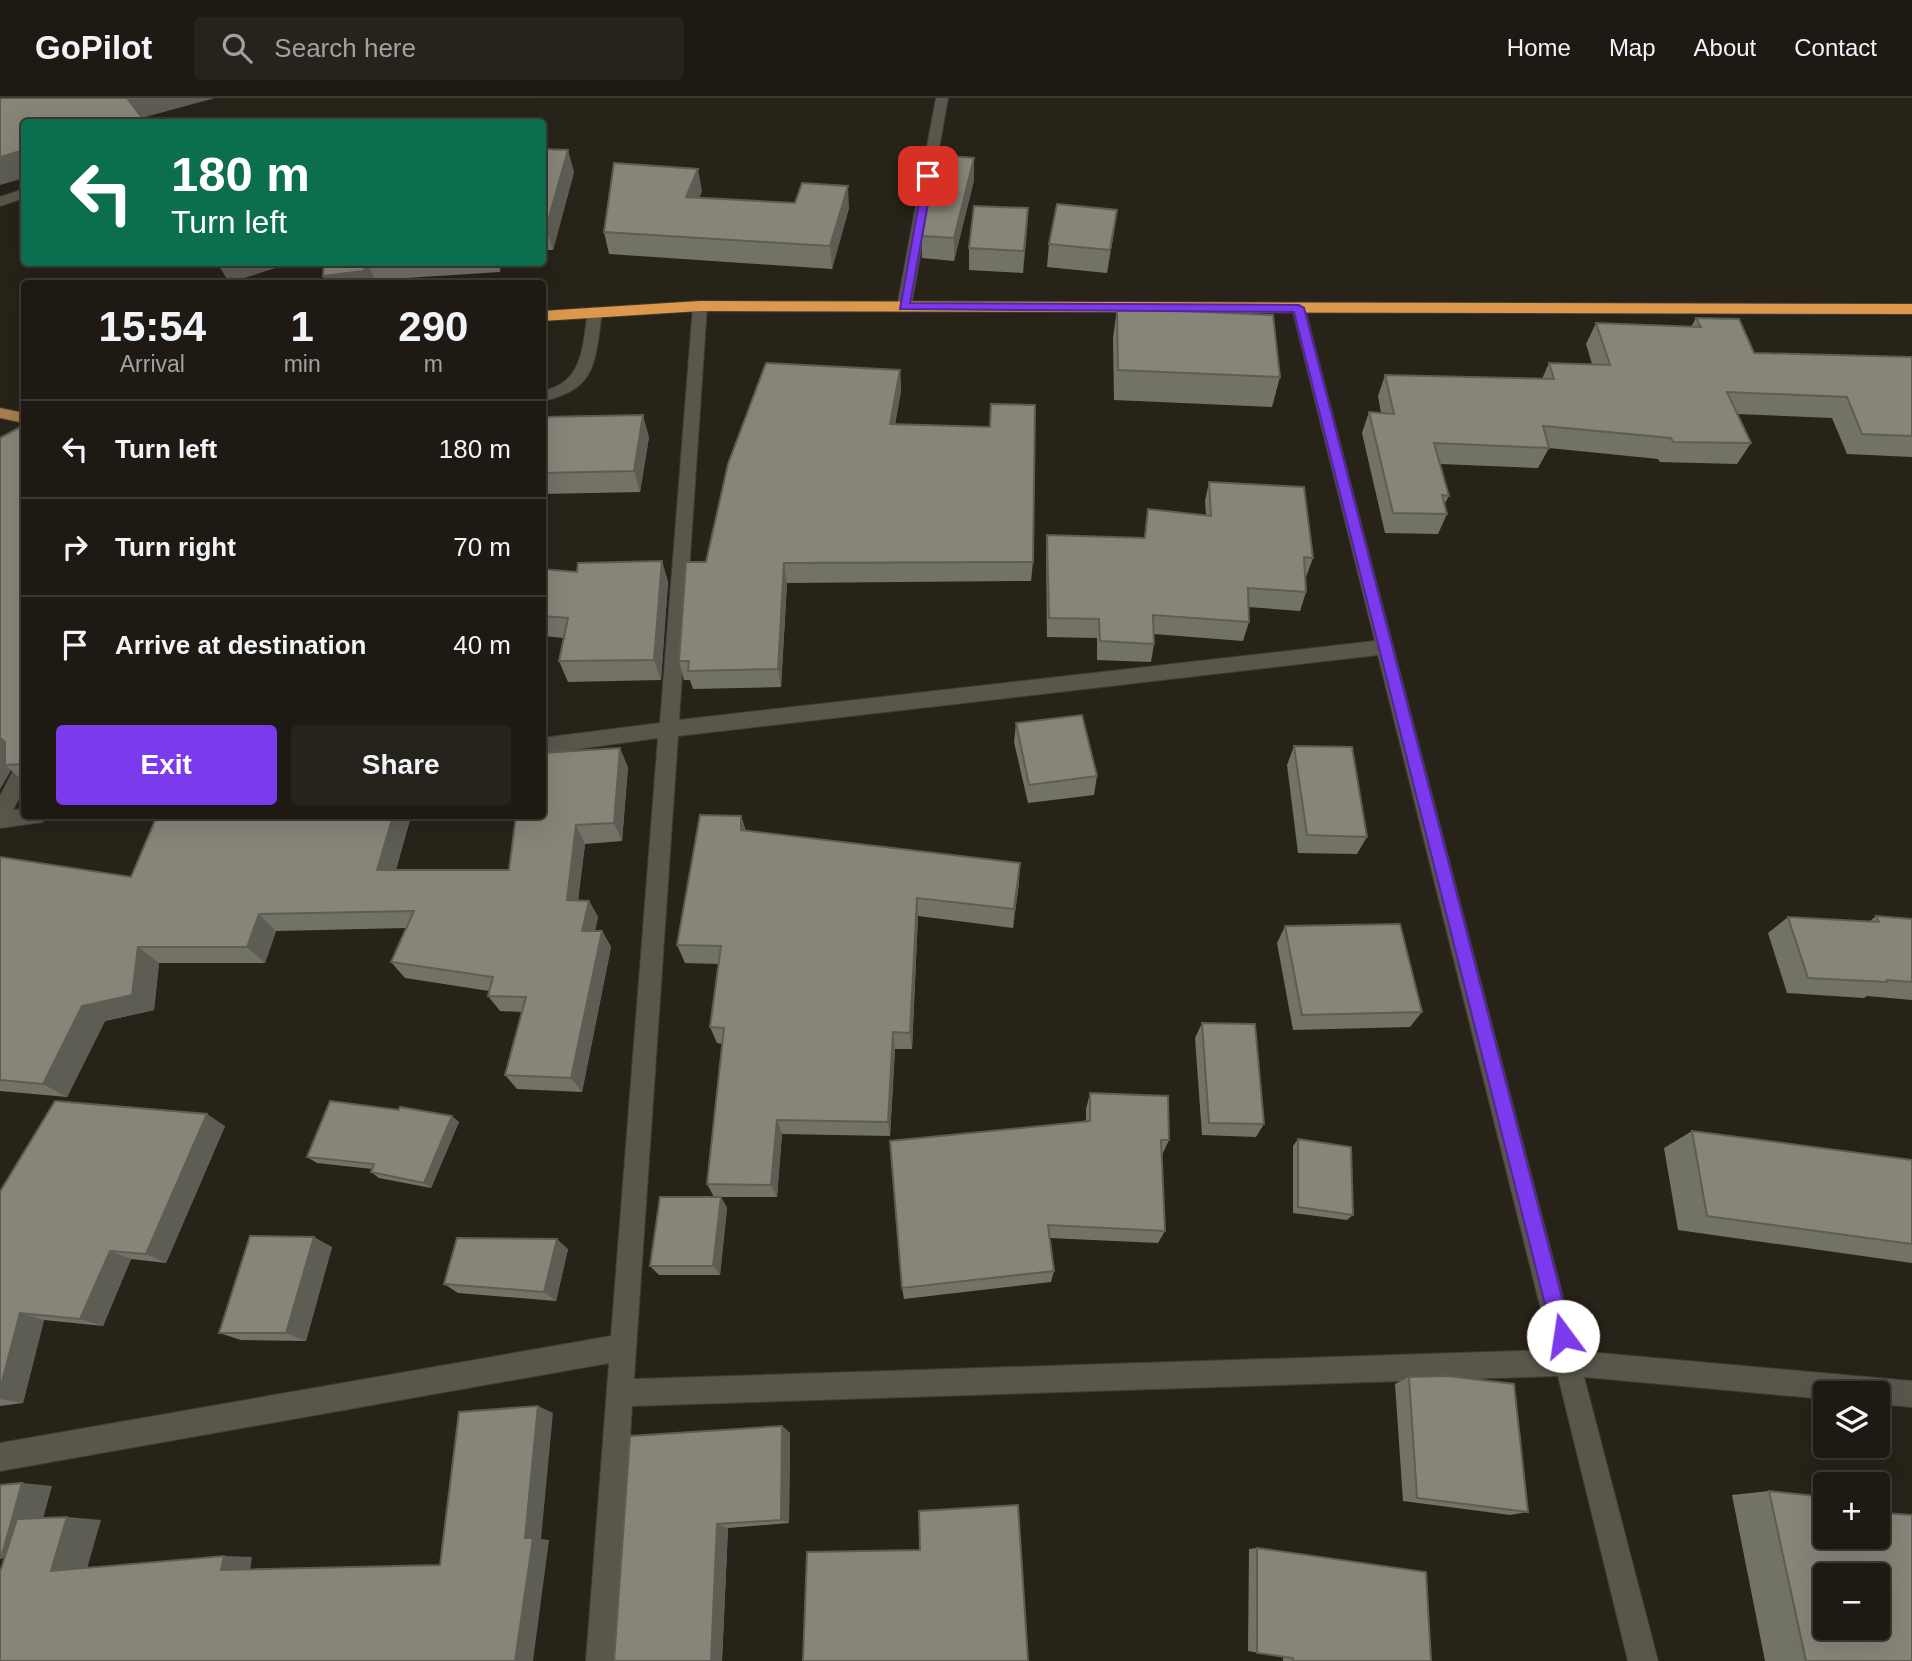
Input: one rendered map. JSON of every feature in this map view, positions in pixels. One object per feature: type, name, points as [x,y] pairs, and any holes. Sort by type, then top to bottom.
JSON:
[{"type":"highway","points":[[546,316],[700,306],[1912,309]]},
{"type":"main road","points":[[0,413],[21,417]]},
{"type":"street","points":[[904,307],[942,98]]},
{"type":"street","points":[[0,202],[21,194]]},
{"type":"street","points":[[601,1661],[700,306]]},
{"type":"street","points":[[1299,308],[1643,1661]]},
{"type":"street","points":[[546,396],[558,395],[576,384],[585,371],[595,312]]},
{"type":"street","points":[[546,745],[1385,647]]},
{"type":"street","points":[[21,775],[0,818],[21,817]]},
{"type":"street","points":[[0,1457],[624,1347]]},
{"type":"street","points":[[620,1392],[1569,1363],[1912,1394]]},
{"type":"building","points":[[0,98],[127,98],[143,119],[21,119],[21,151],[0,157]]},
{"type":"building","points":[[546,149],[568,150],[546,228]]},
{"type":"building","points":[[936,155],[974,158],[954,238],[922,236]]},
{"type":"building","points":[[614,163],[698,169],[686,197],[795,203],[802,183],[848,186],[830,246],[604,232]]},
{"type":"building","points":[[1057,204],[1117,210],[1110,250],[1049,244]]},
{"type":"building","points":[[974,206],[1028,208],[1024,251],[969,248]]},
{"type":"building","points":[[324,266],[365,266],[364,271],[323,276]]},
{"type":"building","points":[[1117,308],[1273,315],[1280,377],[1118,370]]},
{"type":"building","points":[[1696,318],[1739,319],[1754,353],[1912,357],[1912,436],[1862,434],[1847,397],[1727,392],[1751,443],[1673,442],[1671,438],[1543,426],[1549,448],[1434,443],[1449,496],[1442,495],[1447,514],[1393,513],[1369,412],[1394,414],[1385,375],[1554,379],[1549,363],[1610,365],[1596,323],[1701,327]]},
{"type":"building","points":[[766,363],[900,370],[890,424],[990,427],[991,404],[1035,405],[1033,562],[784,563],[778,669],[688,671],[689,661],[679,661],[686,562],[706,562],[728,464]]},
{"type":"building","points":[[643,415],[634,471],[546,473],[546,417]]},
{"type":"building","points":[[21,427],[21,764],[5,765],[5,742],[0,740],[0,438]]},
{"type":"building","points":[[1209,482],[1304,487],[1313,558],[1304,557],[1306,592],[1248,588],[1249,622],[1153,615],[1154,644],[1100,641],[1099,619],[1049,618],[1047,535],[1145,538],[1148,509],[1211,516]]},
{"type":"building","points":[[662,561],[654,660],[559,661],[568,618],[546,616],[546,569],[577,572],[578,563]]},
{"type":"building","points":[[1082,715],[1097,776],[1029,785],[1016,723]]},
{"type":"building","points":[[1294,746],[1352,747],[1367,837],[1307,835]]},
{"type":"building","points":[[620,748],[614,823],[576,825],[567,900],[589,901],[582,931],[602,931],[571,1078],[505,1075],[526,997],[488,996],[493,977],[391,962],[414,911],[259,914],[247,947],[138,947],[132,995],[82,1006],[43,1084],[0,1080],[0,857],[131,877],[156,819],[392,819],[377,870],[509,870],[516,819],[546,819],[546,753]]},
{"type":"building","points":[[700,815],[741,816],[741,830],[1020,863],[1014,909],[917,898],[910,1033],[893,1032],[888,1122],[777,1120],[771,1185],[707,1184],[724,1028],[710,1027],[721,946],[677,945]]},
{"type":"building","points":[[1876,916],[1912,919],[1912,982],[1808,978],[1788,917],[1879,922]]},
{"type":"building","points":[[1400,924],[1422,1012],[1302,1015],[1285,926]]},
{"type":"building","points":[[1202,1023],[1255,1024],[1264,1124],[1209,1123]]},
{"type":"building","points":[[1090,1093],[1168,1096],[1169,1140],[1161,1140],[1165,1231],[1048,1225],[1054,1271],[902,1288],[890,1141],[1090,1121]]},
{"type":"building","points":[[55,1101],[207,1114],[146,1254],[110,1251],[80,1319],[20,1313],[0,1389],[0,1190]]},
{"type":"building","points":[[330,1101],[399,1110],[400,1107],[452,1116],[424,1183],[371,1172],[374,1164],[307,1157]]},
{"type":"building","points":[[1692,1131],[1912,1160],[1912,1244],[1707,1216]]},
{"type":"building","points":[[1298,1139],[1351,1147],[1353,1215],[1298,1207]]},
{"type":"building","points":[[660,1197],[721,1197],[713,1266],[650,1266]]},
{"type":"building","points":[[250,1236],[314,1237],[286,1333],[219,1333]]},
{"type":"building","points":[[457,1238],[557,1239],[544,1292],[444,1284]]},
{"type":"building","points":[[1448,1376],[1514,1384],[1528,1512],[1417,1498],[1409,1377]]},
{"type":"building","points":[[538,1406],[525,1538],[533,1538],[515,1661],[0,1661],[0,1572],[17,1519],[67,1517],[51,1571],[224,1556],[221,1570],[440,1565],[459,1412]]},
{"type":"building","points":[[782,1426],[781,1520],[717,1524],[711,1661],[614,1661],[630,1436]]},
{"type":"building","points":[[22,1483],[1,1558],[0,1558],[0,1485]]},
{"type":"building","points":[[1769,1491],[1813,1496],[1813,1549],[1890,1549],[1890,1513],[1912,1515],[1912,1661],[1806,1661]]},
{"type":"building","points":[[1018,1505],[1028,1661],[803,1661],[807,1552],[920,1550],[919,1511]]},
{"type":"building","points":[[1257,1548],[1426,1572],[1431,1661],[1293,1661],[1293,1658],[1257,1653]]},
{"type":"route","points":[[928,176],[904,307],[1299,308],[1563,1336]]}]
